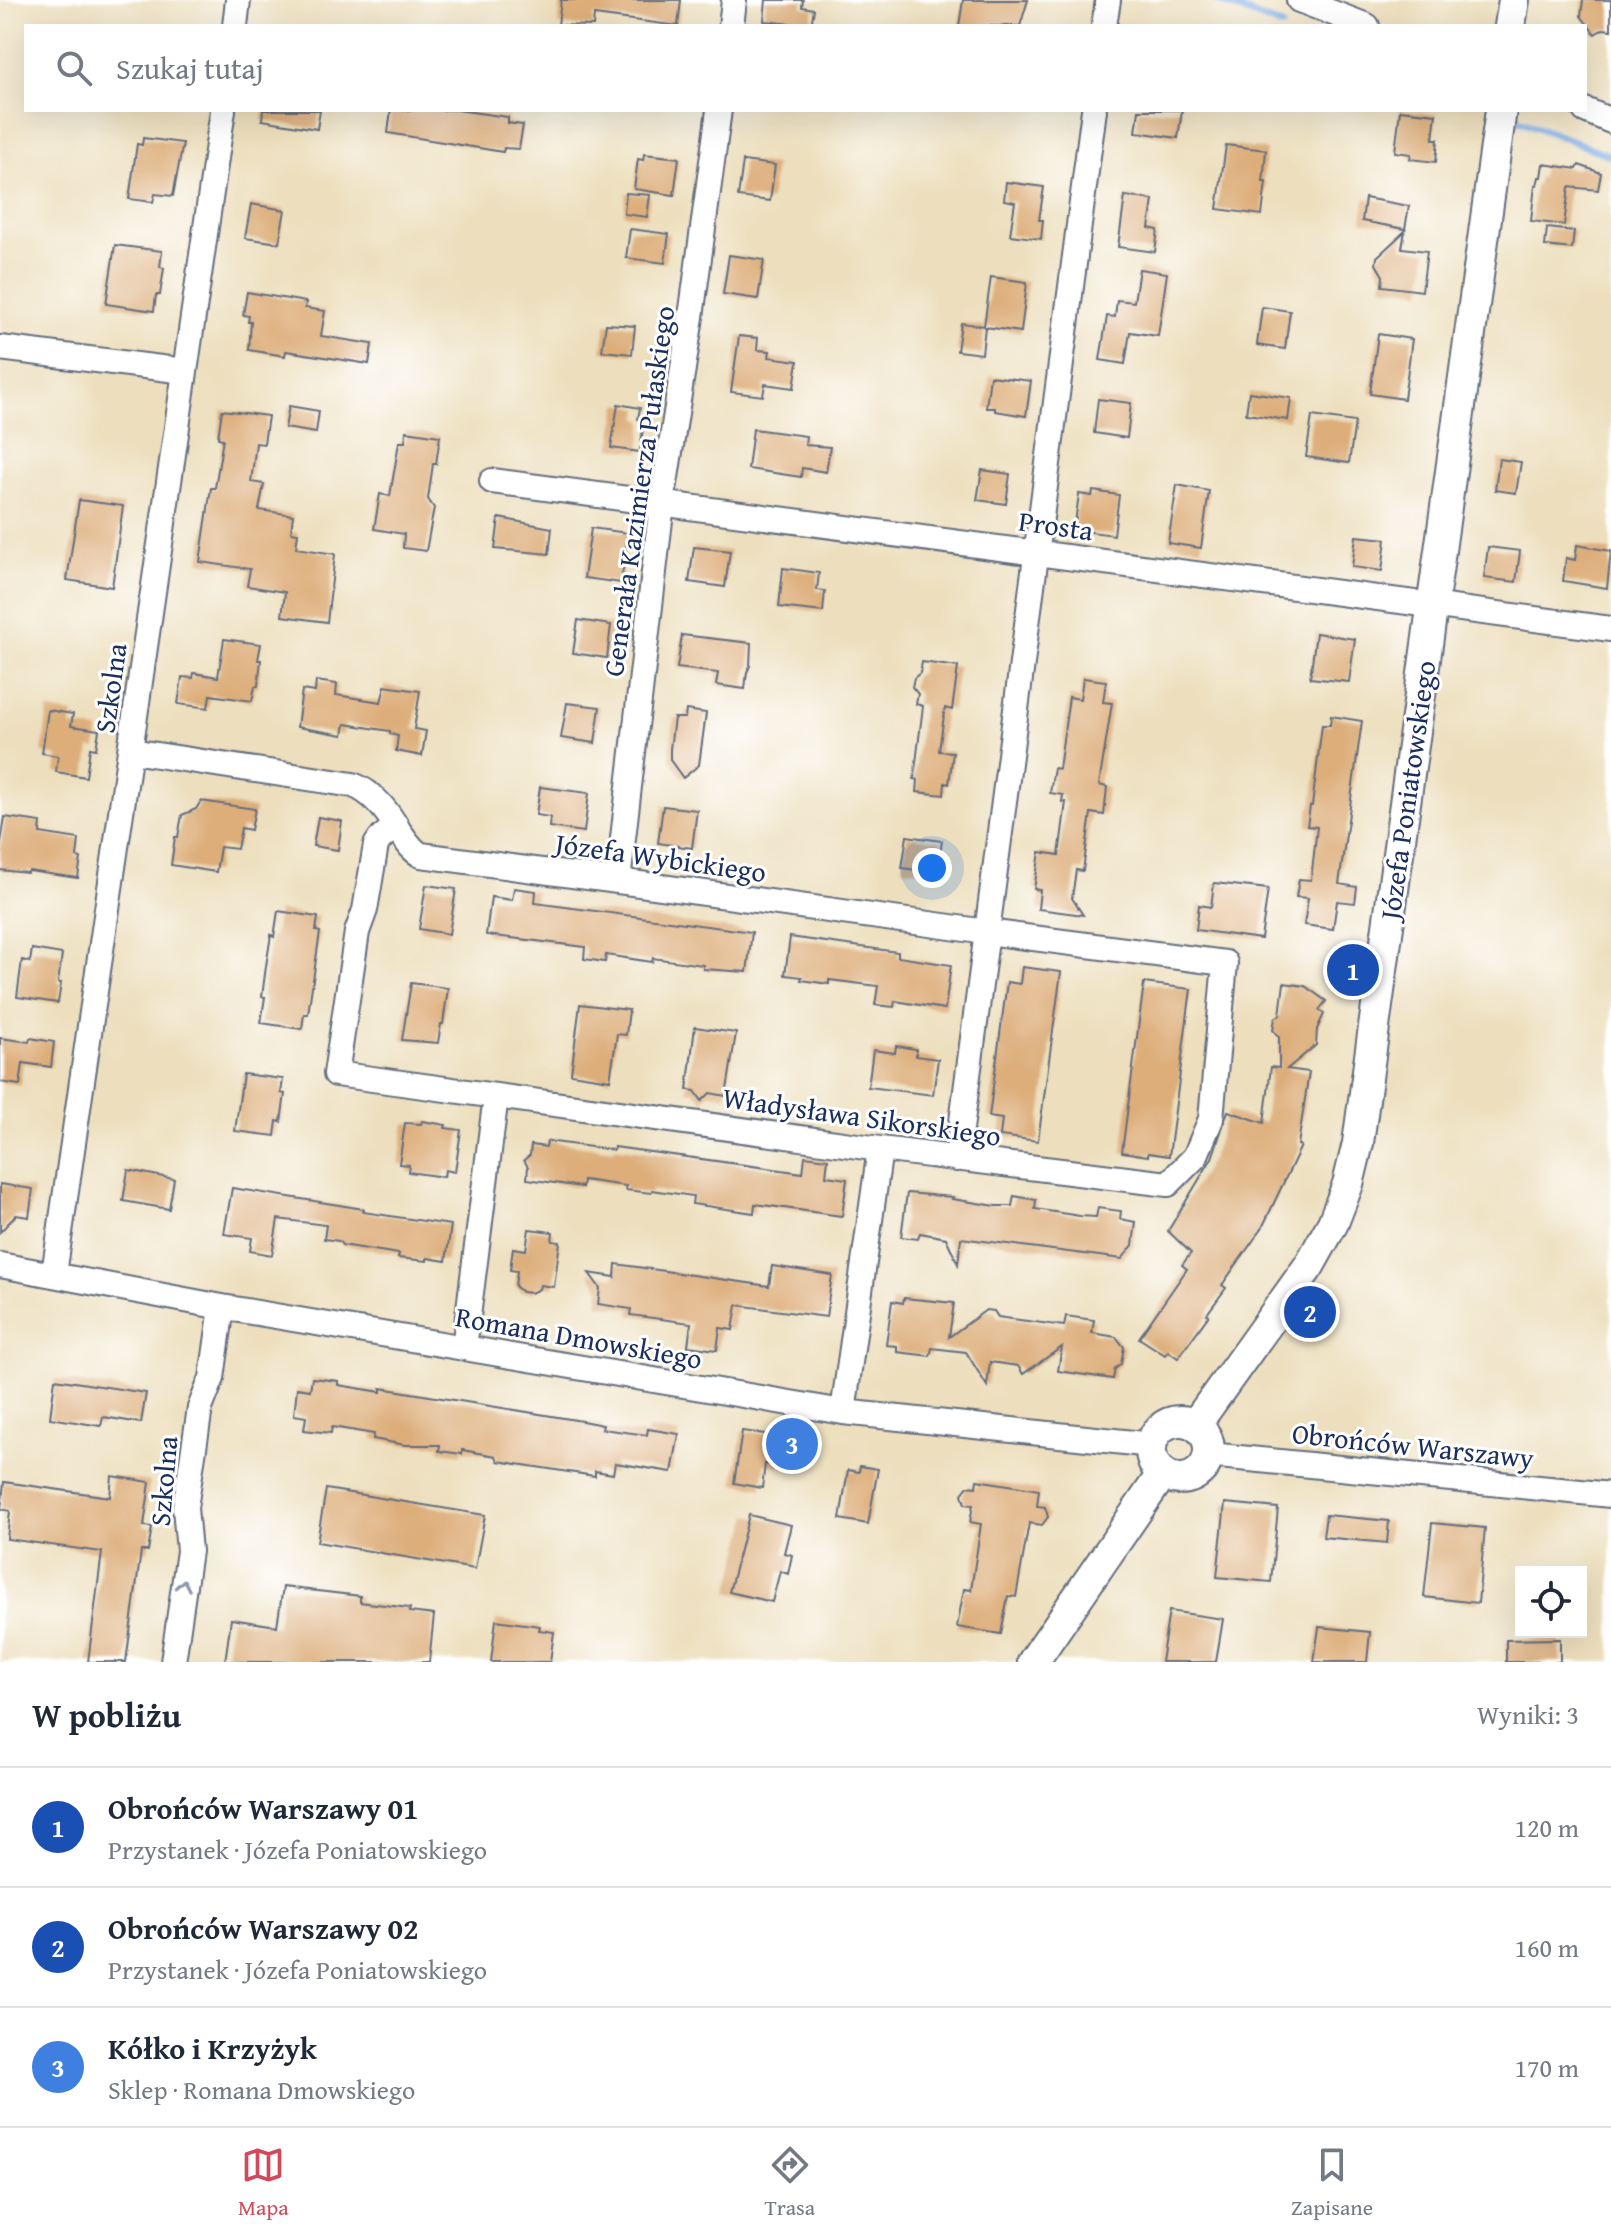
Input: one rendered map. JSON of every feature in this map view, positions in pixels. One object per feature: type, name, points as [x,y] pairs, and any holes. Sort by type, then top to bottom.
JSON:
[{"type":"street","points":[[235,24],[238,0]]},
{"type":"street","points":[[731,24],[734,0]]},
{"type":"street","points":[[1104,24],[1108,0]]},
{"type":"street","points":[[1299,0],[1362,24]]},
{"type":"street","points":[[1510,24],[1514,0]]},
{"type":"street","points":[[1587,111],[1611,121]]},
{"type":"street","name":"Szkolna","points":[[54,1274],[223,112]]},
{"type":"street","name":"Generała Kazimierza Pułaskiego","points":[[618,881],[662,503],[719,112]]},
{"type":"street","points":[[957,1159],[1094,112]]},
{"type":"street","name":"Józefa Poniatowskiego","points":[[1195,1425],[1309,1266],[1333,1223],[1348,1184],[1358,1143],[1501,112]]},
{"type":"street","points":[[0,348],[185,371]]},
{"type":"street","name":"Prosta","points":[[492,481],[1611,629]]},
{"type":"street","name":"Józefa Wybickiego","points":[[131,751],[362,788],[374,797],[415,853],[421,855],[987,932]]},
{"type":"street","name":"Władysława Sikorskiego","points":[[396,825],[380,839],[374,852],[365,910],[357,932],[336,1074],[880,1149],[1168,1184],[1195,1157],[1211,1119],[1225,963],[987,932]]},
{"type":"street","points":[[464,1348],[496,1096]]},
{"type":"street","points":[[843,1412],[880,1149]]},
{"type":"street","name":"Romana Dmowskiego","points":[[0,1265],[222,1307],[843,1412],[1152,1445]]},
{"type":"street","name":"Szkolna","points":[[173,1662],[189,1551],[185,1508],[200,1408],[212,1378],[222,1307]]},
{"type":"street","points":[[1186,1421],[1195,1425],[1207,1439],[1209,1455],[1204,1466],[1190,1477],[1171,1477],[1163,1473],[1153,1461],[1152,1445],[1160,1429],[1168,1424],[1186,1421]]},
{"type":"street","name":"Obrońców Warszawy","points":[[1209,1455],[1611,1495]]},
{"type":"street","points":[[1033,1662],[1163,1473]]},
{"type":"building","points":[[561,0],[681,0],[678,24],[594,15],[593,24],[558,24]]},
{"type":"building","points":[[766,0],[803,0],[802,7],[814,9],[811,24],[764,21]]},
{"type":"building","points":[[963,0],[1028,0],[1021,24],[959,24]]},
{"type":"building","points":[[1583,0],[1611,0],[1611,30],[1603,29],[1595,34],[1581,16]]},
{"type":"building","points":[[263,112],[320,112],[317,129],[262,120]]},
{"type":"building","points":[[391,112],[472,112],[508,117],[508,123],[523,125],[519,149],[504,148],[503,152],[388,133]]},
{"type":"building","points":[[1139,112],[1182,112],[1178,138],[1136,132]]},
{"type":"building","points":[[1400,112],[1436,114],[1433,139],[1438,139],[1436,162],[1410,159],[1411,154],[1395,152]]},
{"type":"building","points":[[143,138],[183,143],[173,196],[155,194],[153,202],[129,199],[137,144],[142,145]]},
{"type":"building","points":[[1226,145],[1266,150],[1262,215],[1217,209]]},
{"type":"building","points":[[644,154],[679,158],[674,195],[634,189],[638,159],[643,160]]},
{"type":"building","points":[[743,161],[775,165],[770,201],[738,197]]},
{"type":"building","points":[[1543,164],[1577,169],[1579,165],[1601,173],[1598,190],[1569,187],[1564,225],[1531,221],[1535,185],[1541,177]]},
{"type":"building","points":[[1006,182],[1044,187],[1039,220],[1043,220],[1041,239],[1010,235],[1015,202],[1004,200]]},
{"type":"building","points":[[626,193],[650,195],[647,217],[624,214]]},
{"type":"building","points":[[1125,196],[1153,200],[1149,228],[1158,230],[1155,252],[1118,247]]},
{"type":"building","points":[[1365,198],[1409,206],[1405,229],[1362,221]]},
{"type":"building","points":[[251,204],[285,210],[279,243],[245,238]]},
{"type":"building","points":[[1547,228],[1574,231],[1572,249],[1545,246]]},
{"type":"building","points":[[630,229],[669,234],[665,263],[626,258]]},
{"type":"building","points":[[1405,231],[1402,248],[1427,251],[1422,291],[1382,286],[1383,276],[1376,264],[1377,257]]},
{"type":"building","points":[[115,245],[162,251],[160,267],[164,268],[154,311],[106,304]]},
{"type":"building","points":[[729,255],[764,260],[758,299],[723,294]]},
{"type":"building","points":[[1139,269],[1167,273],[1158,336],[1130,332],[1125,364],[1100,360],[1107,316],[1115,317],[1117,300],[1134,302]]},
{"type":"building","points":[[991,277],[1027,282],[1021,332],[985,327],[982,354],[957,351],[961,323],[984,326]]},
{"type":"building","points":[[247,292],[306,302],[305,308],[325,311],[321,336],[372,344],[369,364],[286,351],[285,356],[249,350],[251,322],[248,322],[249,316],[243,315]]},
{"type":"building","points":[[1262,307],[1290,311],[1285,349],[1257,345]]},
{"type":"building","points":[[606,324],[635,326],[632,354],[602,351]]},
{"type":"building","points":[[1378,334],[1412,339],[1404,399],[1370,394]]},
{"type":"building","points":[[739,336],[758,338],[757,350],[770,351],[769,357],[798,361],[794,388],[765,384],[763,396],[731,392]]},
{"type":"building","points":[[990,376],[1031,381],[1026,416],[986,408]]},
{"type":"building","points":[[1249,392],[1291,398],[1288,420],[1246,414]]},
{"type":"building","points":[[1098,399],[1131,403],[1127,438],[1094,433]]},
{"type":"building","points":[[618,404],[640,408],[638,419],[644,421],[640,452],[611,448]]},
{"type":"building","points":[[289,406],[319,411],[316,433],[285,428]]},
{"type":"building","points":[[222,410],[268,416],[264,444],[256,443],[251,482],[264,484],[259,510],[293,515],[291,532],[298,533],[296,548],[335,554],[327,622],[282,616],[285,592],[247,586],[250,569],[200,562],[211,488],[215,488],[223,439],[218,438]]},
{"type":"building","points":[[1312,416],[1355,422],[1349,463],[1306,457]]},
{"type":"building","points":[[753,429],[806,436],[805,445],[830,447],[826,472],[802,468],[801,477],[748,469]]},
{"type":"building","points":[[406,431],[440,436],[428,499],[434,508],[426,551],[403,548],[404,534],[374,529],[380,494],[390,496],[399,442],[405,442]]},
{"type":"building","points":[[1499,459],[1521,462],[1516,493],[1495,490]]},
{"type":"building","points":[[982,470],[1010,474],[1006,504],[977,500]]},
{"type":"building","points":[[1177,485],[1209,491],[1201,548],[1168,543]]},
{"type":"building","points":[[1093,491],[1119,495],[1114,535],[1074,530],[1079,494],[1092,496]]},
{"type":"building","points":[[79,500],[123,506],[112,587],[67,580]]},
{"type":"building","points":[[499,518],[552,528],[549,554],[495,549]]},
{"type":"building","points":[[591,528],[628,533],[621,583],[584,578]]},
{"type":"building","points":[[1356,536],[1386,539],[1382,571],[1352,567]]},
{"type":"building","points":[[1577,545],[1611,551],[1607,588],[1563,581],[1566,558],[1575,560]]},
{"type":"building","points":[[694,547],[730,551],[725,587],[689,582]]},
{"type":"building","points":[[1488,547],[1520,551],[1516,582],[1484,578]]},
{"type":"building","points":[[783,568],[819,573],[817,590],[825,591],[823,612],[779,607]]},
{"type":"building","points":[[578,620],[611,625],[607,658],[573,653]]},
{"type":"building","points":[[1316,633],[1355,639],[1349,682],[1310,678]]},
{"type":"building","points":[[682,635],[751,643],[745,689],[716,685],[718,673],[677,668]]},
{"type":"building","points":[[224,639],[261,644],[258,686],[255,686],[252,701],[210,695],[208,708],[178,704],[182,677],[193,678],[194,673],[218,677]]},
{"type":"building","points":[[922,662],[958,667],[952,710],[945,708],[939,751],[953,752],[949,784],[945,783],[944,795],[917,792],[918,780],[914,779],[923,706],[916,704],[918,694],[912,687]]},
{"type":"building","points":[[1083,678],[1106,681],[1103,702],[1112,703],[1099,785],[1107,787],[1104,815],[1091,813],[1083,871],[1076,870],[1072,898],[1083,915],[1038,909],[1040,890],[1034,889],[1040,852],[1059,855],[1066,802],[1062,802],[1063,795],[1050,793],[1054,768],[1059,769],[1069,697],[1080,699]]},
{"type":"building","points":[[316,681],[337,684],[336,695],[381,702],[385,686],[420,691],[414,729],[426,731],[422,756],[396,751],[398,736],[390,734],[390,731],[345,724],[343,735],[297,727],[302,690],[315,692]]},
{"type":"building","points":[[567,703],[600,707],[595,743],[561,738]]},
{"type":"building","points":[[48,710],[73,714],[71,726],[99,730],[96,749],[90,748],[86,777],[56,772],[58,756],[42,753]]},
{"type":"building","points":[[686,710],[706,713],[699,765],[683,778],[670,760],[670,749],[674,718],[685,718]]},
{"type":"building","points":[[1331,716],[1362,721],[1339,884],[1357,887],[1355,903],[1337,901],[1333,929],[1304,925],[1308,898],[1296,897],[1299,879],[1311,880],[1317,827],[1307,826],[1322,725],[1330,725]]},
{"type":"building","points":[[540,787],[589,793],[584,832],[549,827],[550,817],[536,815]]},
{"type":"building","points":[[201,801],[255,809],[251,830],[241,828],[237,849],[220,847],[216,872],[171,865],[182,815],[196,809]]},
{"type":"building","points":[[663,806],[697,810],[692,848],[658,843]]},
{"type":"building","points":[[5,817],[41,822],[40,833],[79,839],[77,857],[81,858],[78,878],[0,870]]},
{"type":"building","points":[[318,817],[342,821],[338,850],[313,846]]},
{"type":"building","points":[[907,836],[942,841],[937,873],[902,868]]},
{"type":"building","points":[[1214,883],[1268,889],[1261,939],[1196,930],[1199,905],[1211,907]]},
{"type":"building","points":[[426,885],[456,889],[449,934],[419,929]]},
{"type":"building","points":[[514,888],[536,891],[535,903],[752,932],[747,972],[703,969],[703,965],[653,958],[652,962],[606,955],[605,962],[584,959],[585,947],[486,935],[491,897],[512,900]]},
{"type":"building","points":[[278,911],[318,917],[316,931],[320,932],[308,1014],[304,1014],[302,1029],[261,1023],[266,966]]},
{"type":"building","points":[[790,937],[898,952],[898,957],[951,965],[945,1009],[895,1001],[894,1007],[875,1005],[878,986],[829,980],[829,984],[785,975]]},
{"type":"building","points":[[32,949],[62,954],[58,1003],[17,997],[22,960],[30,962]]},
{"type":"building","points":[[1022,967],[1061,972],[1038,1141],[1000,1136],[1002,1119],[989,1117],[1007,982],[1020,984]]},
{"type":"building","points":[[411,983],[448,988],[438,1043],[402,1040]]},
{"type":"building","points":[[1144,983],[1191,989],[1169,1156],[1122,1152]]},
{"type":"building","points":[[1284,983],[1305,986],[1326,1001],[1319,1010],[1324,1014],[1317,1029],[1316,1045],[1287,1069],[1309,1072],[1298,1145],[1301,1146],[1262,1228],[1222,1285],[1226,1288],[1209,1315],[1178,1358],[1168,1351],[1165,1355],[1139,1338],[1187,1269],[1182,1265],[1191,1253],[1168,1231],[1212,1158],[1228,1111],[1264,1123],[1271,1067],[1279,1068],[1279,1037],[1273,1030],[1275,1018],[1280,1015]]},
{"type":"building","points":[[580,1004],[629,1010],[626,1035],[617,1034],[610,1080],[571,1074]]},
{"type":"building","points":[[695,1027],[736,1033],[726,1096],[710,1093],[702,1101],[695,1091],[687,1090]]},
{"type":"building","points":[[0,1038],[54,1042],[51,1067],[23,1063],[20,1085],[0,1082]]},
{"type":"building","points":[[896,1046],[916,1049],[916,1056],[938,1059],[933,1095],[868,1087],[873,1050],[895,1053]]},
{"type":"building","points":[[243,1074],[283,1079],[281,1093],[285,1094],[281,1122],[277,1121],[275,1136],[235,1131]]},
{"type":"building","points":[[422,1121],[461,1130],[455,1172],[445,1170],[444,1177],[408,1172],[409,1165],[399,1164],[405,1123],[421,1124]]},
{"type":"building","points":[[547,1141],[803,1173],[805,1156],[828,1159],[826,1176],[847,1179],[842,1216],[755,1204],[754,1213],[692,1204],[693,1196],[625,1190],[626,1186],[583,1180],[582,1187],[527,1179],[528,1167],[524,1160],[530,1155],[531,1145],[546,1147]]},
{"type":"building","points":[[128,1170],[174,1179],[169,1209],[123,1201]]},
{"type":"building","points":[[0,1184],[33,1189],[29,1217],[16,1215],[0,1232]]},
{"type":"building","points":[[232,1188],[451,1225],[446,1261],[398,1258],[399,1254],[342,1245],[339,1241],[324,1239],[326,1225],[278,1219],[272,1255],[250,1251],[252,1238],[224,1234]]},
{"type":"building","points":[[907,1193],[953,1197],[996,1206],[1012,1206],[1014,1196],[1036,1200],[1035,1209],[1080,1216],[1096,1217],[1098,1208],[1121,1211],[1120,1219],[1136,1222],[1133,1245],[1122,1259],[961,1238],[958,1264],[946,1238],[920,1233],[918,1239],[901,1237]]},
{"type":"building","points":[[529,1229],[553,1232],[552,1241],[560,1242],[554,1287],[540,1285],[531,1293],[522,1292],[515,1286],[517,1271],[510,1270],[513,1248],[526,1250]]},
{"type":"building","points":[[616,1264],[769,1286],[772,1266],[832,1275],[826,1317],[737,1305],[733,1330],[720,1328],[717,1350],[688,1346],[691,1323],[630,1315],[631,1309],[598,1304],[600,1288],[589,1273],[615,1277]]},
{"type":"building","points":[[904,1298],[954,1303],[949,1337],[986,1310],[994,1311],[998,1317],[1064,1326],[1066,1316],[1094,1320],[1092,1333],[1116,1337],[1124,1347],[1121,1364],[1115,1369],[1113,1379],[1058,1371],[1062,1347],[1023,1374],[1018,1366],[990,1362],[987,1386],[966,1352],[932,1348],[930,1356],[897,1352],[897,1346],[886,1345],[892,1301],[903,1303]]},
{"type":"building","points":[[312,1378],[381,1392],[381,1388],[582,1421],[603,1425],[602,1429],[647,1435],[648,1429],[679,1434],[672,1472],[615,1463],[613,1474],[595,1471],[595,1476],[498,1461],[496,1456],[462,1450],[462,1454],[439,1451],[440,1445],[405,1445],[373,1439],[374,1434],[332,1427],[331,1433],[304,1430],[306,1417],[294,1415],[297,1388],[310,1390]]},
{"type":"building","points":[[55,1379],[146,1393],[141,1423],[103,1417],[101,1426],[50,1418]]},
{"type":"building","points":[[742,1431],[796,1438],[792,1468],[765,1464],[762,1488],[734,1483]]},
{"type":"building","points":[[860,1466],[878,1469],[868,1524],[840,1519],[848,1470],[859,1472]]},
{"type":"building","points":[[112,1476],[150,1482],[144,1526],[152,1527],[148,1551],[141,1551],[126,1662],[88,1662],[102,1552],[7,1539],[10,1511],[1,1509],[4,1482],[110,1497]]},
{"type":"building","points":[[977,1480],[1039,1490],[1037,1506],[1045,1507],[1048,1517],[1042,1525],[1029,1523],[1016,1597],[1008,1596],[1001,1634],[957,1627],[964,1589],[971,1590],[981,1524],[970,1522],[973,1505],[965,1504],[962,1494],[968,1486],[976,1487]]},
{"type":"building","points":[[326,1489],[485,1515],[475,1569],[317,1542]]},
{"type":"building","points":[[1225,1503],[1278,1508],[1271,1582],[1217,1577]]},
{"type":"building","points":[[749,1515],[791,1525],[784,1553],[792,1555],[788,1574],[780,1571],[772,1602],[729,1592]]},
{"type":"building","points":[[1326,1515],[1389,1521],[1387,1543],[1323,1537]]},
{"type":"building","points":[[1432,1523],[1485,1528],[1478,1603],[1424,1597]]},
{"type":"building","points":[[283,1587],[360,1596],[360,1602],[410,1608],[409,1612],[434,1615],[429,1662],[225,1662],[231,1619],[277,1626]]},
{"type":"building","points":[[1169,1611],[1223,1619],[1216,1662],[1161,1662]]},
{"type":"building","points":[[496,1620],[540,1626],[539,1630],[554,1632],[550,1662],[491,1662]]},
{"type":"building","points":[[1319,1627],[1370,1632],[1367,1662],[1314,1662]]},
{"type":"building","points":[[1560,1639],[1560,1662],[1506,1662],[1506,1640]]},
{"type":"waterway","points":[[1216,0],[1277,24]]},
{"type":"waterway","points":[[1519,120],[1611,156]]},
{"type":"place","name":"Obrońców Warszawy 01","points":[[1353,970]]},
{"type":"place","name":"Obrońców Warszawy 02","points":[[1310,1312]]},
{"type":"place","name":"Kółko i Krzyżyk","points":[[792,1444]]}]
